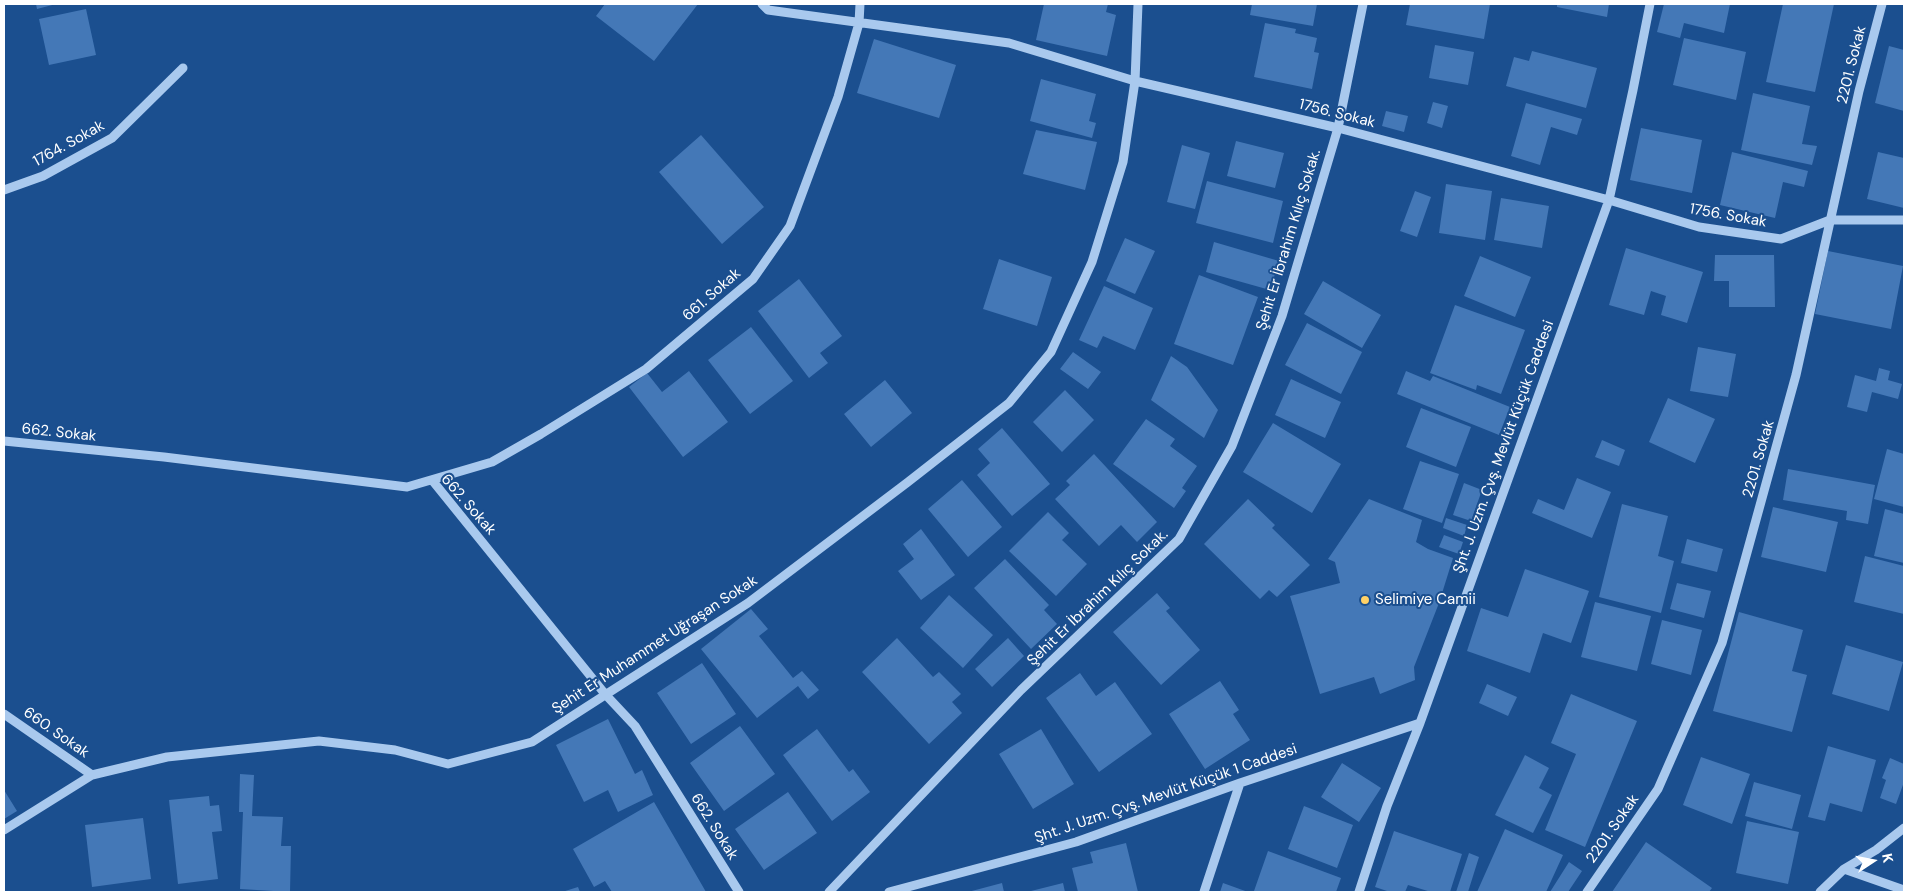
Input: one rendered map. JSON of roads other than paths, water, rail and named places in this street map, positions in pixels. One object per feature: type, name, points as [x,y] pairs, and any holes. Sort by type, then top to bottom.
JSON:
[{"type":"street","name":"1756. Sokak","points":[[762,4],[768,10],[1009,43],[1135,81],[1338,128],[1608,200],[1699,227],[1781,239],[1830,220],[1904,220]]},
{"type":"street","name":"661. Sokak","points":[[432,480],[492,462],[646,369],[753,279],[790,226],[838,97],[859,23],[860,4]]},
{"type":"street","name":"Şehit Er Muhammet Uğraşan Sokak","points":[[4,830],[92,775],[168,757],[319,741],[395,750],[448,764],[532,742],[748,603],[908,482],[1008,403],[1051,352],[1092,262],[1122,162],[1135,81],[1138,4]]},
{"type":"street","name":"Şehit Er İbrahim Kılıç Sokak.","points":[[829,892],[1022,690],[1179,539],[1232,446],[1282,316],[1338,128],[1363,4]]},
{"type":"street","name":"Şht. J. Uzm. Çvş. Mevlüt Küçük Caddesi","points":[[1359,892],[1387,806],[1420,723],[1608,200],[1650,4]]},
{"type":"street","name":"2201. Sokak","points":[[1587,892],[1658,789],[1722,642],[1796,375],[1860,90],[1882,4]]},
{"type":"street","name":"1764. Sokak","points":[[4,190],[43,176],[112,138],[183,68]]},
{"type":"street","name":"662. Sokak","points":[[4,441],[164,457],[407,487],[432,480],[605,694],[635,726],[739,892]]},
{"type":"street","name":"660. Sokak","points":[[4,714],[92,775]]},
{"type":"street","name":"Şht. J. Uzm. Çvş. Mevlüt Küçük 1 Caddesi","points":[[889,892],[1076,842],[1240,783],[1420,723]]},
{"type":"street","points":[[1204,892],[1240,783]]},
{"type":"street","points":[[1820,892],[1844,869],[1876,850],[1904,828]]},
{"type":"street","points":[[1844,869],[1904,890]]},
{"type":"place","name":"Selimiye Camii","points":[[1365,600]]}]
